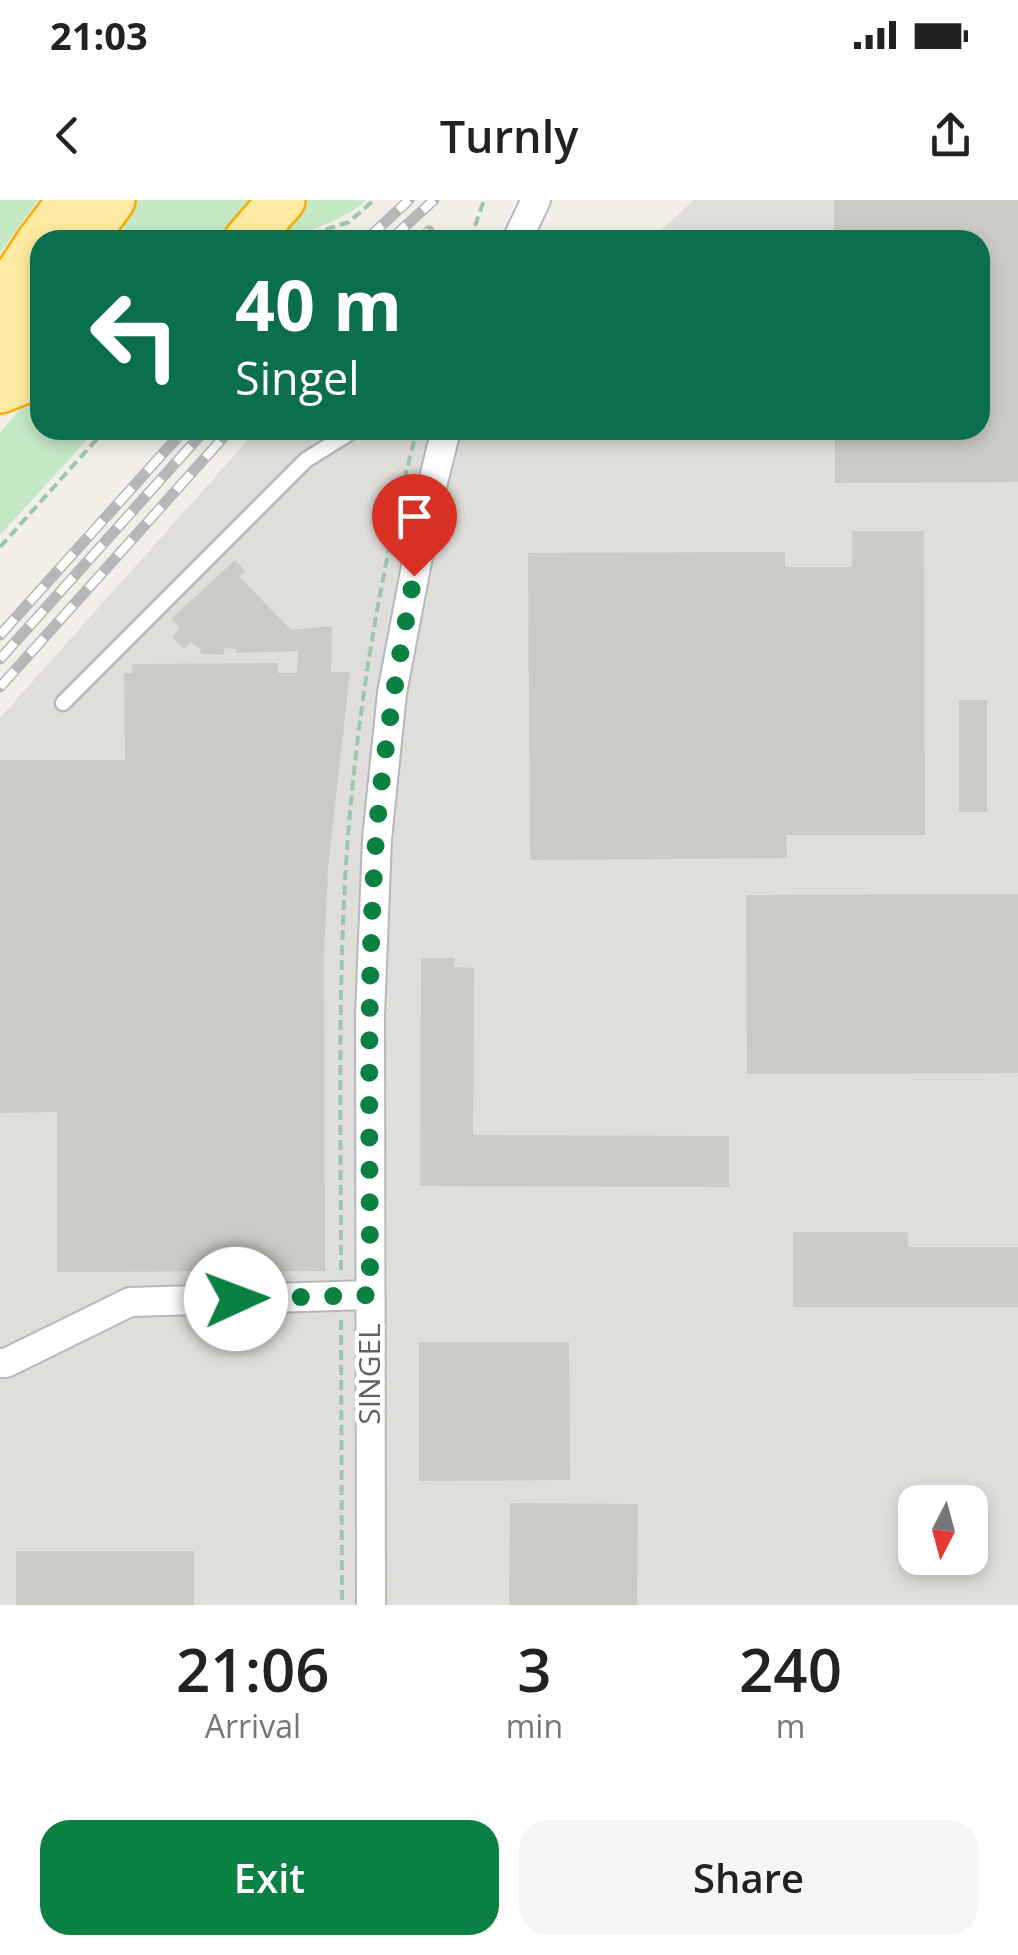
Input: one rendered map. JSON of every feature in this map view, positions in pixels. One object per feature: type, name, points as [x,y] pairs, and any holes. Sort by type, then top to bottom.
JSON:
[{"type":"highway","points":[[48,230],[71,200]]},
{"type":"highway","points":[[90,230],[112,200]]},
{"type":"highway","points":[[256,230],[282,200]]},
{"type":"highway","points":[[0,302],[30,256]]},
{"type":"highway","points":[[0,365],[30,318]]},
{"type":"highway","points":[[0,390],[30,378]]},
{"type":"street","points":[[504,230],[518,200]]},
{"type":"street","points":[[522,230],[536,200]]},
{"type":"street","name":"SINGEL","points":[[371,1605],[370,1015],[376,839],[392,693],[444,440]]},
{"type":"street","points":[[0,1363],[130,1302],[370,1295]]},
{"type":"lane","points":[[63,703],[306,460],[338,440]]},
{"type":"path","points":[[324,230],[349,222],[374,200]]},
{"type":"path","points":[[474,230],[484,200]]},
{"type":"path","points":[[0,547],[96,440]]},
{"type":"path","points":[[341,1295],[342,1605]]},
{"type":"shaded area","points":[[694,200],[1018,200],[1018,1605],[0,1605],[0,718],[248,440],[990,440],[990,230],[661,230]]},
{"type":"green space","points":[[0,200],[38,200],[0,253]]},
{"type":"green space","points":[[128,200],[260,200],[232,230],[123,230],[118,212]]},
{"type":"green space","points":[[300,200],[366,200],[320,227],[275,230]]},
{"type":"green space","points":[[28,399],[30,440],[87,440],[0,535],[0,433]]},
{"type":"building","points":[[834,200],[1018,200],[1018,482],[835,483],[835,440],[990,440],[990,230],[834,230]]},
{"type":"building","points":[[852,531],[924,531],[925,835],[786,835],[787,858],[530,860],[528,553],[785,552],[785,567],[852,567]]},
{"type":"building","points":[[235,560],[245,571],[240,577],[291,630],[332,626],[331,672],[350,672],[328,868],[324,956],[325,1271],[57,1272],[57,1112],[0,1113],[0,760],[125,760],[124,673],[132,673],[132,664],[278,663],[278,673],[297,673],[298,651],[236,653],[236,649],[224,648],[224,655],[200,654],[201,650],[191,642],[184,649],[172,637],[180,628],[171,619]]},
{"type":"building","points":[[959,700],[987,700],[987,812],[959,812]]},
{"type":"building","points":[[1018,894],[1018,1073],[747,1074],[746,895]]},
{"type":"building","points":[[421,958],[455,958],[454,967],[474,968],[473,1135],[729,1136],[729,1187],[420,1186]]},
{"type":"building","points":[[793,1232],[908,1232],[908,1247],[1018,1247],[1018,1307],[793,1307]]},
{"type":"building","points":[[419,1342],[569,1342],[570,1480],[419,1481]]},
{"type":"building","points":[[510,1503],[638,1504],[637,1605],[509,1605]]},
{"type":"building","points":[[16,1551],[194,1551],[194,1605],[16,1605]]},
{"type":"railway","points":[[377,230],[409,200]]},
{"type":"railway","points":[[401,230],[434,200]]},
{"type":"railway","points":[[0,635],[175,440]]},
{"type":"railway","points":[[0,659],[196,440]]},
{"type":"railway","points":[[0,687],[221,440]]},
{"type":"route","points":[[236,1299],[370,1295],[370,1015],[376,839],[392,693],[414,576]]}]
